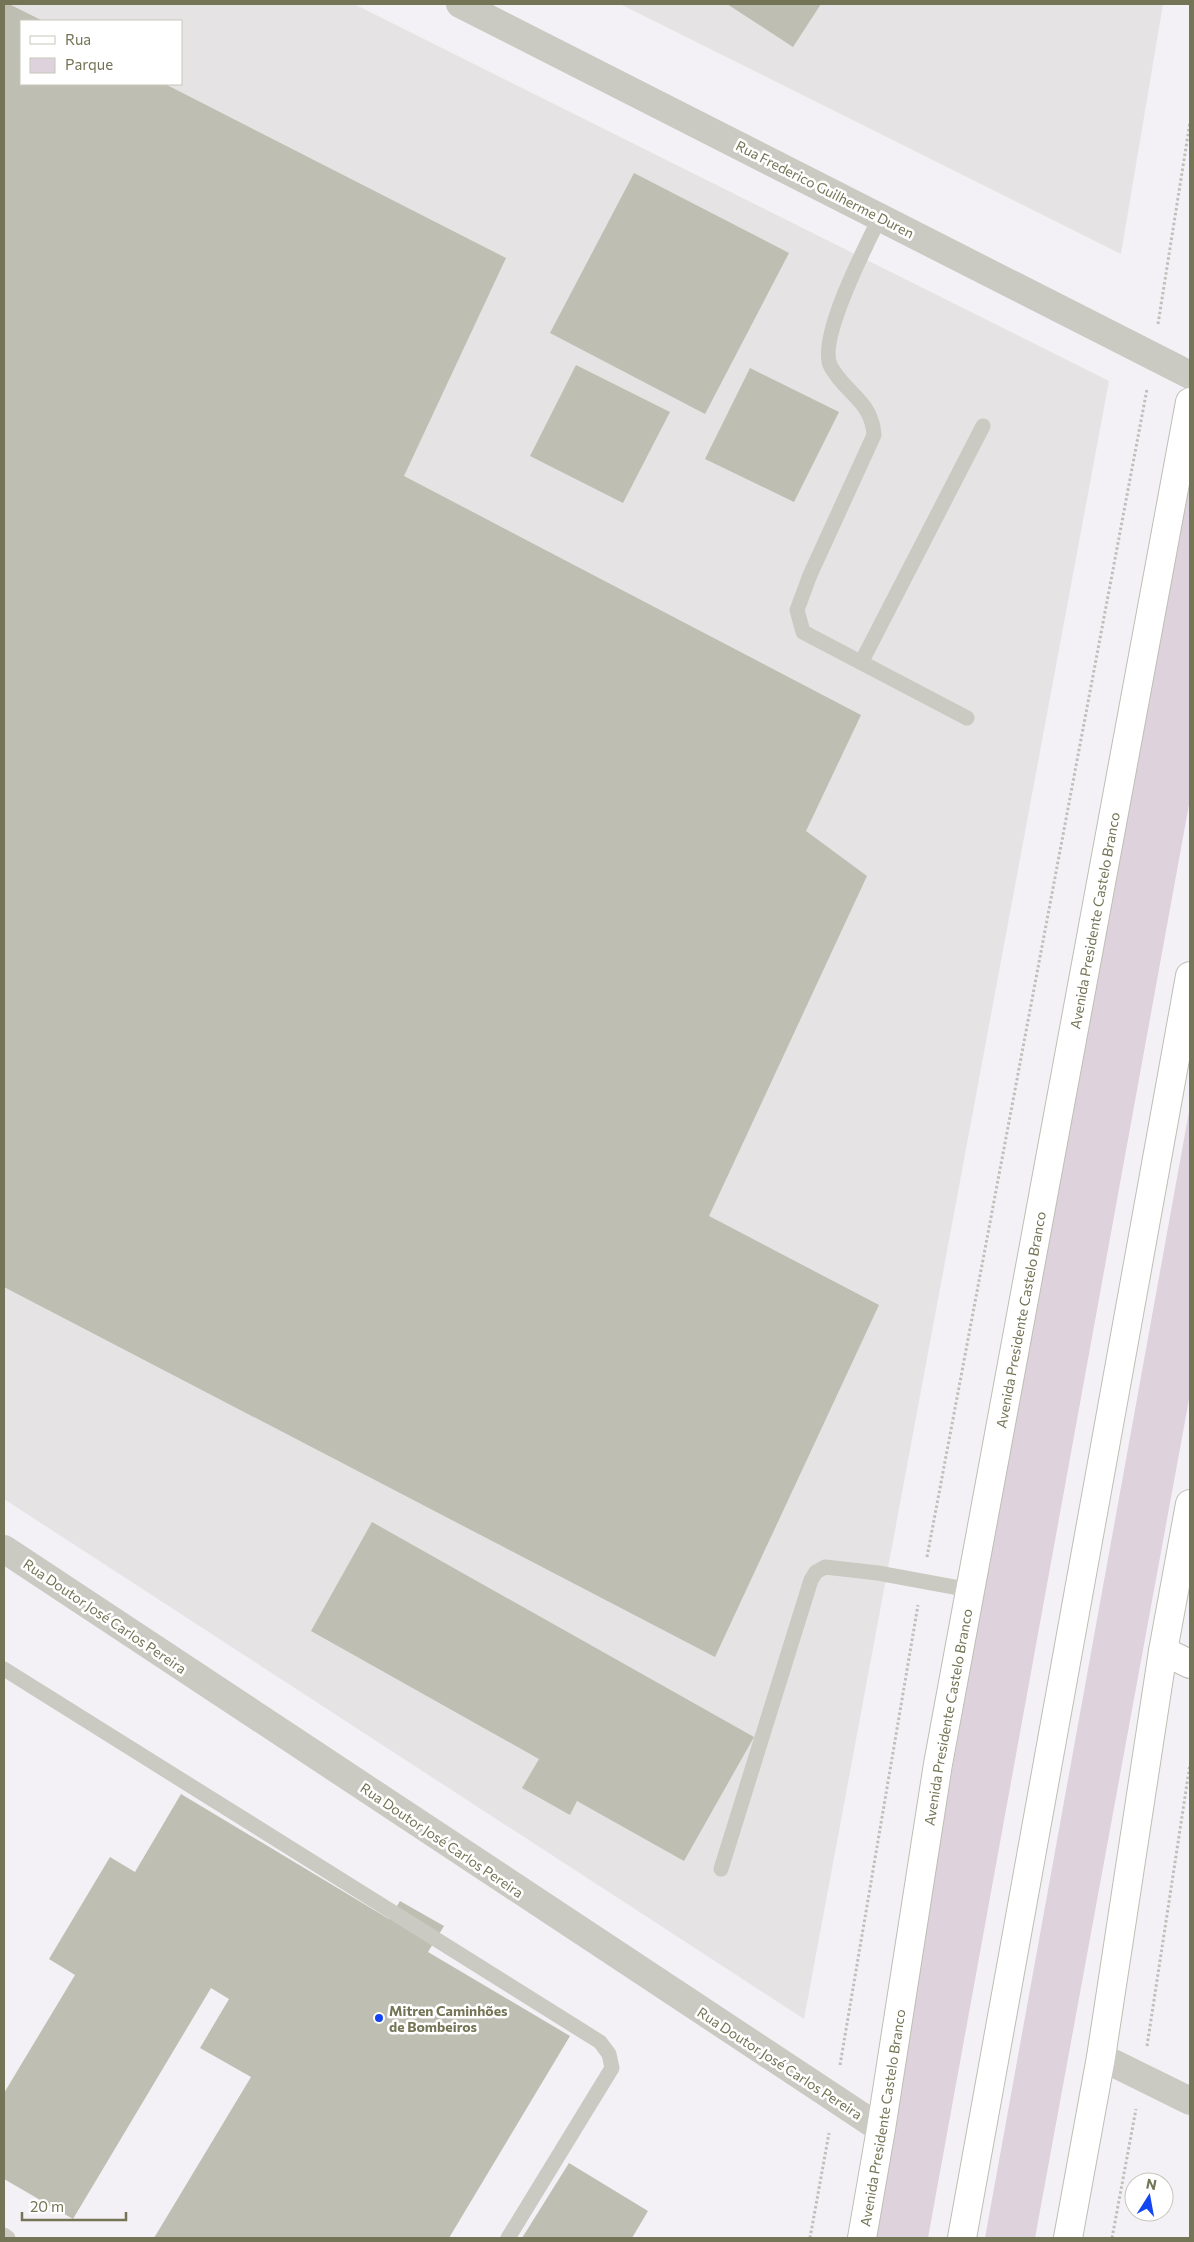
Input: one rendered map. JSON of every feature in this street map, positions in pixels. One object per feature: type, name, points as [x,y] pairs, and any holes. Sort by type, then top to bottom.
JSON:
[{"type":"main road","name":"Avenida Presidente Castelo Branco","points":[[862,2238],[881,2129],[938,1764],[1190,402]]},
{"type":"main road","points":[[962,2238],[1190,976]]},
{"type":"main road","points":[[1068,2238],[1101,2057],[1163,1651],[1190,1504]]},
{"type":"main road","points":[[1163,1651],[1190,1664]]},
{"type":"street","name":"Rua Frederico Guilherme Duren","points":[[460,4],[1190,375]]},
{"type":"street","name":"Rua Doutor José Carlos Pereira","points":[[4,1549],[834,2100],[881,2129]]},
{"type":"street","points":[[1101,2057],[1190,2101]]},
{"type":"lane","points":[[880,217],[840,304],[828,348],[830,365],[868,410],[874,421],[874,435],[810,574],[797,610],[803,632],[862,661],[967,718]]},
{"type":"lane","points":[[862,661],[982,426]]},
{"type":"lane","points":[[722,1869],[811,1580],[816,1572],[825,1567],[878,1573],[970,1590]]},
{"type":"lane","points":[[4,1669],[600,2042],[609,2054],[612,2068],[508,2238]]},
{"type":"lane","points":[[4,2236],[8,2238]]},
{"type":"path","points":[[810,2238],[922,1581],[1153,356],[1190,122]]},
{"type":"path","points":[[1112,2238],[1142,2077],[1190,1764]]},
{"type":"shaded area","points":[[4,4],[354,4],[1109,381],[804,2019],[4,1499]]},
{"type":"shaded area","points":[[620,4],[1163,4],[1121,254]]},
{"type":"green space","points":[[1190,398],[1190,799],[928,2238],[871,2238]]},
{"type":"green space","points":[[1190,1106],[1190,1394],[1035,2238],[985,2238]]},
{"type":"building","points":[[4,4],[9,4],[41,20],[20,20],[20,85],[167,85],[506,258],[404,476],[861,715],[806,831],[867,876],[709,1216],[879,1305],[715,1657],[4,1287]]},
{"type":"building","points":[[727,4],[821,4],[793,47]]},
{"type":"building","points":[[634,173],[789,253],[705,414],[550,333]]},
{"type":"building","points":[[576,365],[670,412],[623,503],[530,456]]},
{"type":"building","points":[[750,368],[839,412],[794,502],[705,459]]},
{"type":"building","points":[[372,1522],[754,1737],[684,1861],[577,1801],[570,1815],[522,1788],[539,1759],[311,1631]]},
{"type":"building","name":"Mitren Caminhões de Bombeiros","points":[[181,1794],[389,1919],[400,1901],[444,1926],[428,1952],[570,2036],[449,2238],[154,2238],[251,2077],[200,2048],[229,1999],[211,1988],[73,2219],[4,2179],[4,2093],[75,1975],[49,1959],[110,1857],[135,1872]]},
{"type":"building","points":[[569,2163],[648,2211],[632,2238],[522,2238]]},
{"type":"place","name":"Mitren Caminhões de Bombeiros","points":[[379,2018]]}]
